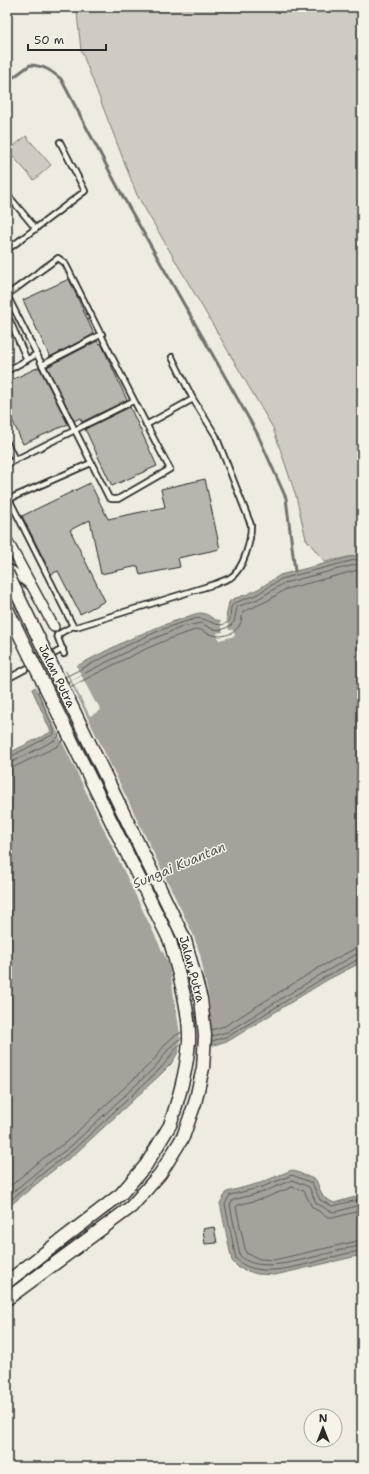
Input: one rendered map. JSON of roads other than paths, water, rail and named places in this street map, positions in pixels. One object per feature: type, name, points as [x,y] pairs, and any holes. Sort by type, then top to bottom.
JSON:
[{"type":"main road","name":"Jalan Putra","points":[[7,1299],[131,1207],[160,1174],[183,1137],[196,1103],[203,1068],[205,1035],[201,999],[185,940],[8,572]]},
{"type":"main road","name":"Jalan Putra","points":[[7,609],[170,941],[180,976],[186,1010],[189,1040],[183,1085],[170,1125],[146,1165],[121,1194],[7,1282]]},
{"type":"street","points":[[7,540],[14,555],[33,586],[55,631]]},
{"type":"street","points":[[14,555],[14,563],[8,572],[33,586]]},
{"type":"lane","points":[[7,250],[85,191],[60,142]]},
{"type":"lane","points":[[7,194],[36,228]]},
{"type":"lane","points":[[58,258],[65,263],[102,334],[133,401],[170,469],[118,499],[109,498],[7,295],[58,258]]},
{"type":"lane","points":[[7,321],[10,321],[27,360]]},
{"type":"lane","points":[[42,365],[102,334]]},
{"type":"lane","points":[[7,371],[37,354]]},
{"type":"lane","points":[[7,679],[63,652],[55,631],[73,626],[76,627],[215,584],[231,577],[241,564],[251,538],[252,525],[216,436],[193,399],[172,357]]},
{"type":"lane","points":[[146,425],[193,399]]},
{"type":"lane","points":[[7,464],[76,431],[133,401]]},
{"type":"lane","points":[[7,443],[15,460]]},
{"type":"lane","points":[[73,626],[8,497],[91,463]]},
{"type":"water","name":"Sungai Kuantan","points":[[362,554],[362,962],[327,980],[230,1040],[214,1045],[180,1049],[171,1064],[161,1074],[76,1153],[7,1208],[7,754],[51,732],[32,689],[143,633],[191,615],[201,613],[216,620],[222,620],[226,618],[229,602],[260,588],[280,575]]},
{"type":"water","points":[[292,1170],[316,1180],[323,1197],[334,1203],[362,1195],[362,1255],[275,1275],[257,1274],[239,1268],[232,1261],[220,1203],[227,1192],[260,1183]]},
{"type":"waterway","points":[[7,82],[30,65],[40,66],[47,69],[61,79],[122,195],[257,433],[286,498],[295,571]]}]
